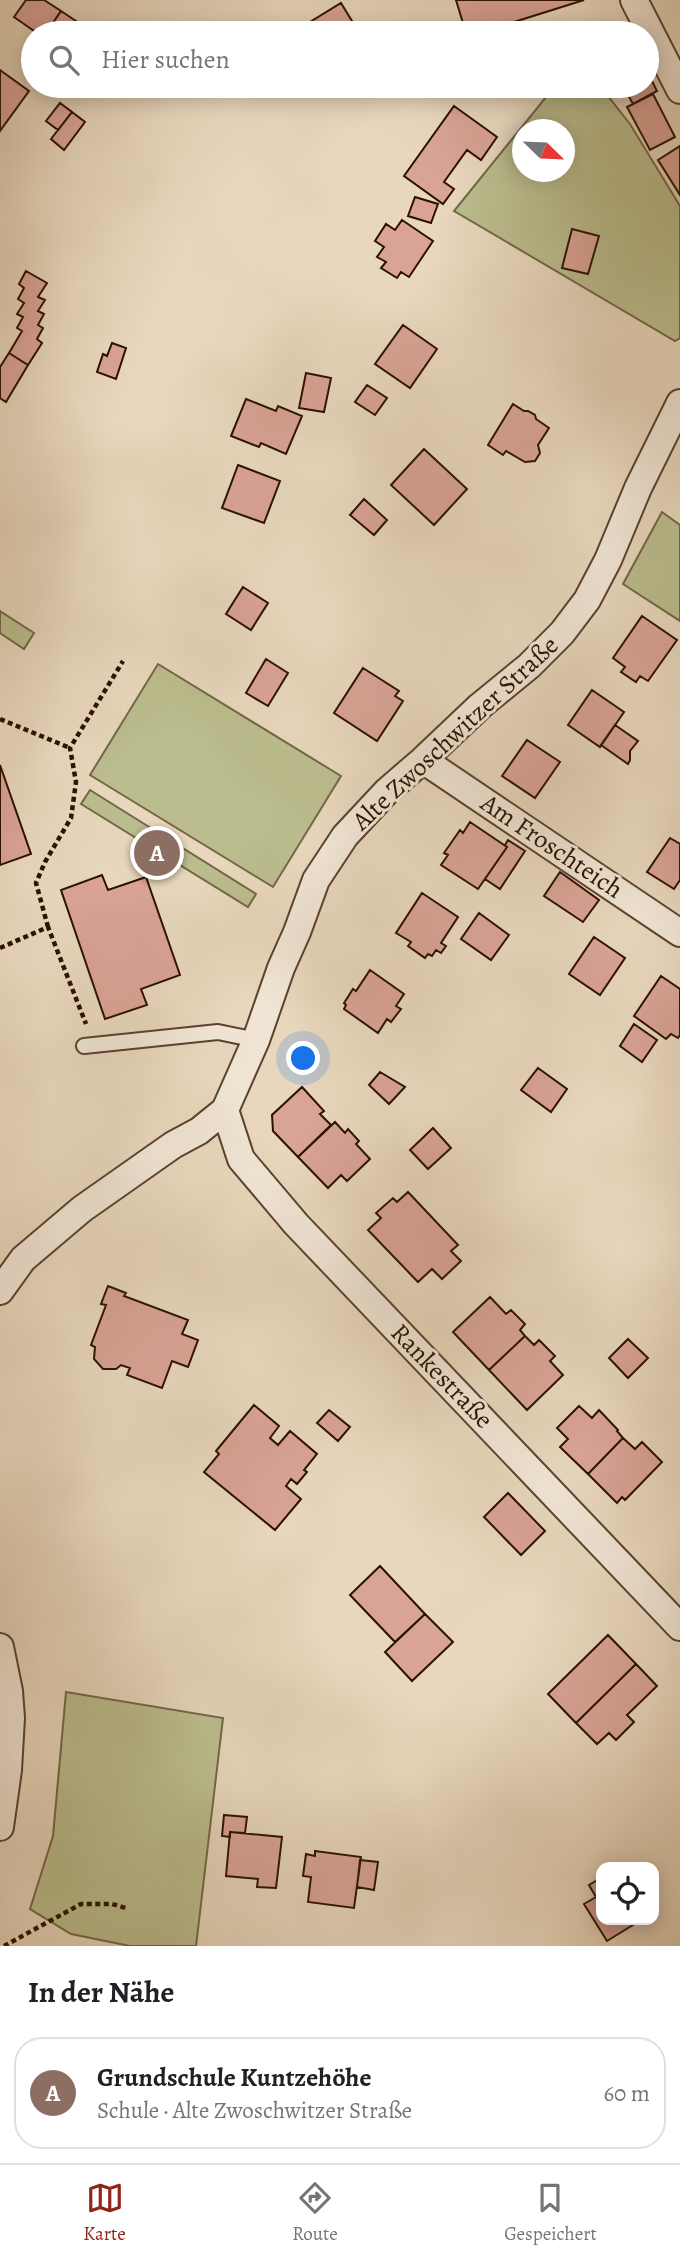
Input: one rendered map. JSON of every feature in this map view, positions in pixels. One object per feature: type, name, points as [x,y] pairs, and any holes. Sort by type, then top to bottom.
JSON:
[{"type":"street","points":[[634,0],[645,21]]},
{"type":"street","points":[[659,49],[680,90]]},
{"type":"street","name":"Alte Zwoschwitzer Straße","points":[[0,1291],[23,1259],[82,1209],[173,1145],[199,1131],[225,1110],[256,1040],[316,880],[345,836],[387,791],[480,706],[529,666],[562,632],[587,600],[680,403]]},
{"type":"street","name":"Am Froschteich","points":[[423,760],[680,933]]},
{"type":"street","name":"Rankestraße","points":[[225,1110],[241,1159],[296,1224],[680,1627]]},
{"type":"street","points":[[0,1647],[9,1691],[11,1718],[8,1770],[0,1827]]},
{"type":"lane","points":[[85,1046],[218,1032],[256,1040]]},
{"type":"path","points":[[85,1046],[88,1029],[48,927],[36,883],[71,818],[76,782],[70,748],[123,661]]},
{"type":"path","points":[[1,720],[70,748]]},
{"type":"path","points":[[0,948],[48,927]]},
{"type":"path","points":[[4,1946],[80,1904],[111,1904],[126,1908]]},
{"type":"green space","points":[[545,98],[609,98],[630,124],[680,206],[680,338],[675,341],[454,211],[512,139],[512,182],[575,182],[575,119],[528,119]]},
{"type":"green space","points":[[662,512],[680,525],[680,621],[623,584]]},
{"type":"green space","points":[[0,611],[34,633],[24,649],[0,633]]},
{"type":"green space","points":[[158,664],[341,776],[273,887],[90,775]]},
{"type":"green space","points":[[90,790],[256,894],[248,907],[81,804]]},
{"type":"green space","points":[[66,1692],[223,1718],[196,1946],[130,1946],[71,1934],[30,1909],[53,1836]]},
{"type":"building","points":[[26,0],[44,0],[61,11],[54,21],[21,22],[14,17]]},
{"type":"building","points":[[456,0],[584,0],[517,21],[462,21]]},
{"type":"building","points":[[341,3],[352,21],[312,21]]},
{"type":"building","points":[[61,11],[76,21],[54,21]]},
{"type":"building","points":[[0,70],[21,85],[21,98],[24,98],[0,131]]},
{"type":"building","points":[[630,98],[644,98],[633,104]]},
{"type":"building","points":[[645,98],[655,98],[675,137],[650,150],[627,107]]},
{"type":"building","points":[[60,103],[72,112],[58,130],[46,121]]},
{"type":"building","points":[[454,106],[497,137],[481,160],[467,150],[444,182],[454,189],[443,204],[404,176]]},
{"type":"building","points":[[72,112],[85,122],[64,150],[51,139]]},
{"type":"building","points":[[680,146],[680,195],[658,160]]},
{"type":"building","points":[[415,197],[438,204],[431,223],[408,216]]},
{"type":"building","points":[[402,220],[433,241],[409,277],[401,272],[397,278],[381,268],[386,262],[377,257],[384,247],[375,241],[386,224],[395,230]]},
{"type":"building","points":[[572,229],[599,236],[588,274],[562,268]]},
{"type":"building","points":[[26,271],[47,283],[38,297],[45,300],[38,311],[44,314],[38,325],[43,328],[37,339],[42,343],[28,365],[9,353],[22,331],[17,328],[23,317],[17,314],[24,303],[18,299],[24,288],[19,284]]},
{"type":"building","points":[[403,325],[437,349],[410,388],[375,364]]},
{"type":"building","points":[[112,343],[126,348],[116,379],[97,372],[103,354],[107,356]]},
{"type":"building","points":[[9,353],[28,365],[6,402],[0,398],[0,367]]},
{"type":"building","points":[[306,373],[331,378],[324,412],[299,408]]},
{"type":"building","points":[[367,385],[387,398],[375,415],[355,402]]},
{"type":"building","points":[[246,399],[276,411],[278,406],[302,416],[286,454],[261,443],[259,447],[231,436]]},
{"type":"building","points":[[513,404],[535,415],[536,419],[549,428],[538,445],[540,453],[535,461],[525,462],[506,451],[503,455],[488,445]]},
{"type":"building","points":[[424,449],[467,489],[434,525],[391,485]]},
{"type":"building","points":[[238,465],[280,481],[264,523],[222,508]]},
{"type":"building","points":[[364,499],[387,520],[374,535],[350,515]]},
{"type":"building","points":[[243,587],[268,603],[251,630],[226,614]]},
{"type":"building","points":[[642,616],[677,640],[648,681],[640,676],[636,682],[621,672],[625,667],[613,658]]},
{"type":"building","points":[[266,659],[288,673],[268,706],[246,693]]},
{"type":"building","points":[[363,668],[399,691],[395,696],[403,701],[377,741],[334,713]]},
{"type":"building","points":[[592,690],[624,712],[600,747],[568,725]]},
{"type":"building","points":[[615,725],[638,741],[630,751],[628,764],[601,745]]},
{"type":"building","points":[[527,740],[560,762],[535,798],[502,776]]},
{"type":"building","points":[[0,765],[31,854],[0,865]]},
{"type":"building","points":[[470,822],[507,847],[478,889],[441,865],[448,855],[444,853],[460,830],[463,833]]},
{"type":"building","points":[[670,838],[680,844],[680,880],[674,889],[647,872]]},
{"type":"building","points":[[508,840],[525,851],[500,889],[485,879],[507,847],[505,845]]},
{"type":"building","points":[[560,872],[599,900],[583,922],[544,896]]},
{"type":"building","points":[[102,875],[108,890],[146,877],[180,975],[141,989],[147,1005],[105,1019],[61,890]]},
{"type":"building","points":[[422,893],[458,917],[441,943],[446,946],[441,953],[436,950],[432,956],[428,954],[425,958],[408,946],[411,942],[396,933]]},
{"type":"building","points":[[479,913],[509,935],[491,960],[461,939]]},
{"type":"building","points":[[594,937],[625,958],[600,995],[569,974]]},
{"type":"building","points":[[370,970],[404,994],[396,1006],[401,1009],[391,1022],[387,1019],[378,1033],[344,1009],[344,1003],[353,989],[356,991]]},
{"type":"building","points":[[661,976],[680,989],[678,1038],[671,1034],[666,1039],[634,1016]]},
{"type":"building","points":[[634,1024],[657,1040],[642,1062],[620,1046]]},
{"type":"building","points":[[538,1068],[567,1089],[551,1112],[521,1090]]},
{"type":"building","points":[[380,1072],[405,1087],[389,1104],[369,1085]]},
{"type":"building","points":[[302,1087],[324,1111],[320,1114],[331,1125],[298,1157],[273,1131],[272,1115]]},
{"type":"building","points":[[335,1122],[345,1133],[348,1129],[359,1141],[356,1144],[370,1159],[347,1181],[341,1175],[328,1188],[298,1157]]},
{"type":"building","points":[[433,1128],[451,1148],[428,1169],[410,1150]]},
{"type":"building","points":[[408,1192],[458,1245],[451,1251],[461,1261],[442,1279],[432,1269],[418,1282],[368,1230],[381,1218],[376,1213],[393,1198],[397,1202]]},
{"type":"building","points":[[108,1286],[126,1293],[124,1296],[188,1320],[182,1334],[198,1340],[188,1367],[172,1361],[162,1388],[127,1375],[130,1368],[121,1365],[116,1369],[103,1369],[94,1359],[95,1347],[91,1345],[106,1305],[101,1304]]},
{"type":"building","points":[[490,1297],[506,1314],[511,1310],[525,1324],[520,1330],[525,1336],[489,1370],[453,1332]]},
{"type":"building","points":[[525,1336],[534,1345],[539,1340],[555,1356],[550,1361],[563,1375],[527,1410],[489,1370]]},
{"type":"building","points":[[628,1339],[648,1358],[628,1378],[609,1358]]},
{"type":"building","points":[[254,1405],[279,1426],[270,1438],[278,1445],[290,1431],[317,1454],[297,1484],[291,1479],[286,1486],[301,1499],[275,1530],[204,1472],[219,1454],[216,1451]]},
{"type":"building","points":[[579,1406],[592,1418],[599,1410],[623,1438],[588,1474],[560,1447],[568,1439],[557,1428]]},
{"type":"building","points":[[329,1410],[350,1427],[338,1441],[317,1423]]},
{"type":"building","points":[[623,1438],[635,1449],[642,1442],[662,1462],[625,1500],[622,1497],[617,1503],[588,1474]]},
{"type":"building","points":[[508,1493],[545,1531],[521,1555],[484,1517]]},
{"type":"building","points":[[380,1566],[425,1614],[395,1642],[350,1595]]},
{"type":"building","points":[[425,1614],[453,1642],[412,1681],[385,1652]]},
{"type":"building","points":[[608,1635],[636,1664],[576,1723],[548,1694]]},
{"type":"building","points":[[636,1664],[657,1686],[627,1715],[634,1722],[616,1740],[609,1733],[597,1744],[576,1723]]},
{"type":"building","points":[[224,1815],[247,1817],[245,1833],[230,1832],[230,1837],[222,1836]]},
{"type":"building","points":[[230,1832],[282,1837],[276,1888],[257,1887],[258,1879],[226,1876]]},
{"type":"building","points":[[315,1851],[361,1857],[354,1908],[308,1902],[311,1877],[303,1876],[306,1854],[315,1856]]},
{"type":"building","points":[[360,1860],[378,1862],[374,1890],[357,1887]]},
{"type":"building","points":[[596,1881],[596,1897],[589,1885]]},
{"type":"building","points":[[596,1897],[596,1923],[584,1904]]},
{"type":"building","points":[[597,1925],[633,1925],[607,1941]]},
{"type":"place","name":"Grundschule Kuntzehöhe","points":[[157,853]]}]
